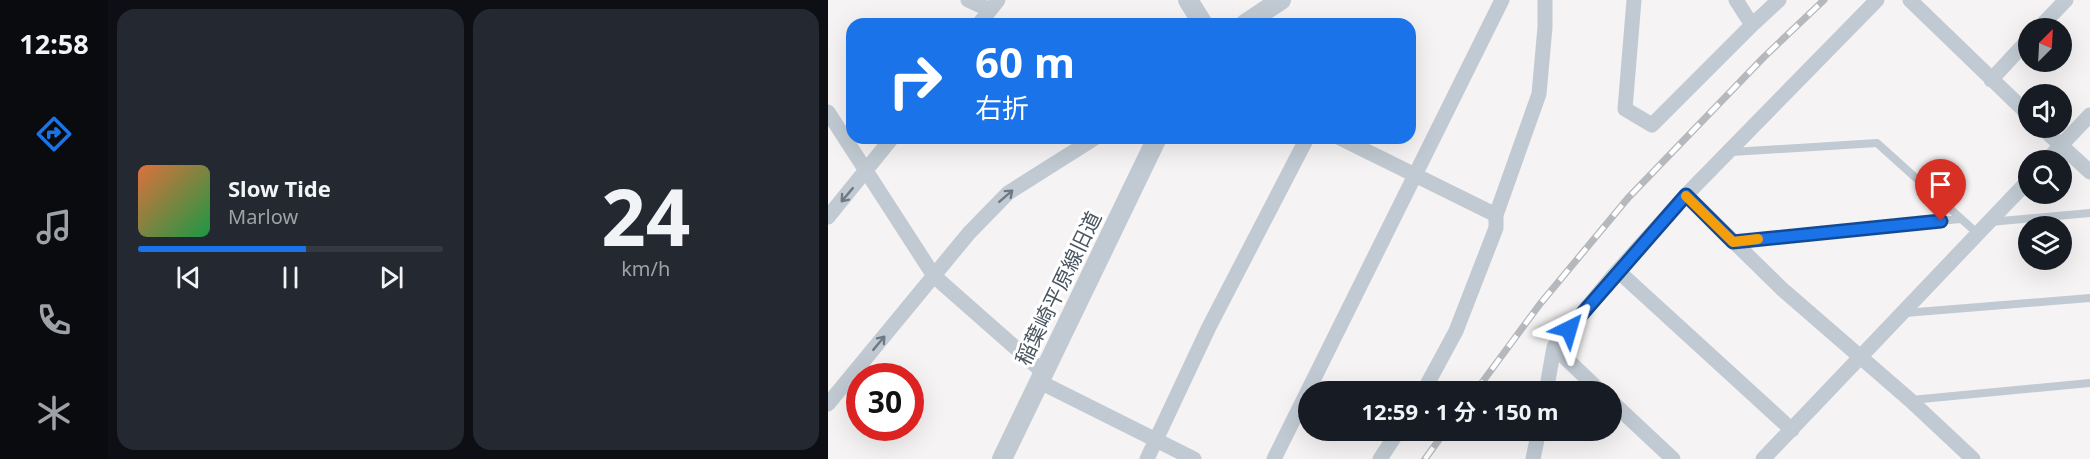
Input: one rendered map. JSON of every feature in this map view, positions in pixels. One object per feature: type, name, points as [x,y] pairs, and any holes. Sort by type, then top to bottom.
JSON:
[{"type":"street","points":[[968,0],[994,5],[984,18]]},
{"type":"street","points":[[1188,0],[1199,18]]},
{"type":"street","points":[[1254,18],[1281,0]]},
{"type":"street","points":[[1274,459],[1502,0]]},
{"type":"street","points":[[1429,381],[1456,331],[1496,228],[1496,215],[1539,94],[1545,0]]},
{"type":"street","points":[[1634,0],[1625,109],[1652,125],[1779,0]]},
{"type":"street","points":[[1736,0],[1752,25]]},
{"type":"street","points":[[1548,381],[1554,347],[1618,271],[1727,152],[1877,0]]},
{"type":"street","points":[[1910,0],[2018,105]]},
{"type":"street","points":[[2049,18],[2066,0]]},
{"type":"street","points":[[1991,80],[2018,51]]},
{"type":"street","points":[[828,112],[846,140]]},
{"type":"street","points":[[2057,150],[2090,115]]},
{"type":"street","points":[[2054,138],[2090,172]]},
{"type":"street","points":[[848,144],[934,276],[1042,378],[1194,459]]},
{"type":"street","points":[[828,217],[887,144]]},
{"type":"street","points":[[828,404],[969,233],[1008,193],[1086,144]]},
{"type":"street","name":"稲葉崎平原線旧道","points":[[1002,459],[1154,144]]},
{"type":"street","points":[[1147,459],[1209,327],[1304,144]]},
{"type":"street","points":[[1352,144],[1496,215]]},
{"type":"street","points":[[1763,459],[1904,314],[2018,192]]},
{"type":"street","points":[[1686,195],[1782,289],[1910,400],[1973,459]]},
{"type":"street","points":[[1618,271],[1792,430]]},
{"type":"street","points":[[1554,347],[1590,381]]},
{"type":"street","points":[[1622,410],[1673,459]]},
{"type":"street","points":[[1380,459],[1392,441]]},
{"type":"street","points":[[1533,459],[1537,441]]},
{"type":"lane","points":[[1727,152],[1877,143],[1977,233]]},
{"type":"lane","points":[[1989,222],[2090,213]]},
{"type":"lane","points":[[1733,242],[1960,219]]},
{"type":"lane","points":[[1904,314],[2090,298]]},
{"type":"lane","points":[[1910,400],[2090,383]]},
{"type":"railway","points":[[1483,381],[1540,304],[1628,198],[1764,57],[1824,0]]},
{"type":"railway","points":[[1425,459],[1438,441]]},
{"type":"slow traffic","points":[[1686,196],[1733,242],[1758,239]]},
{"type":"route","points":[[1569,329],[1686,195],[1733,242],[1941,221]]}]
